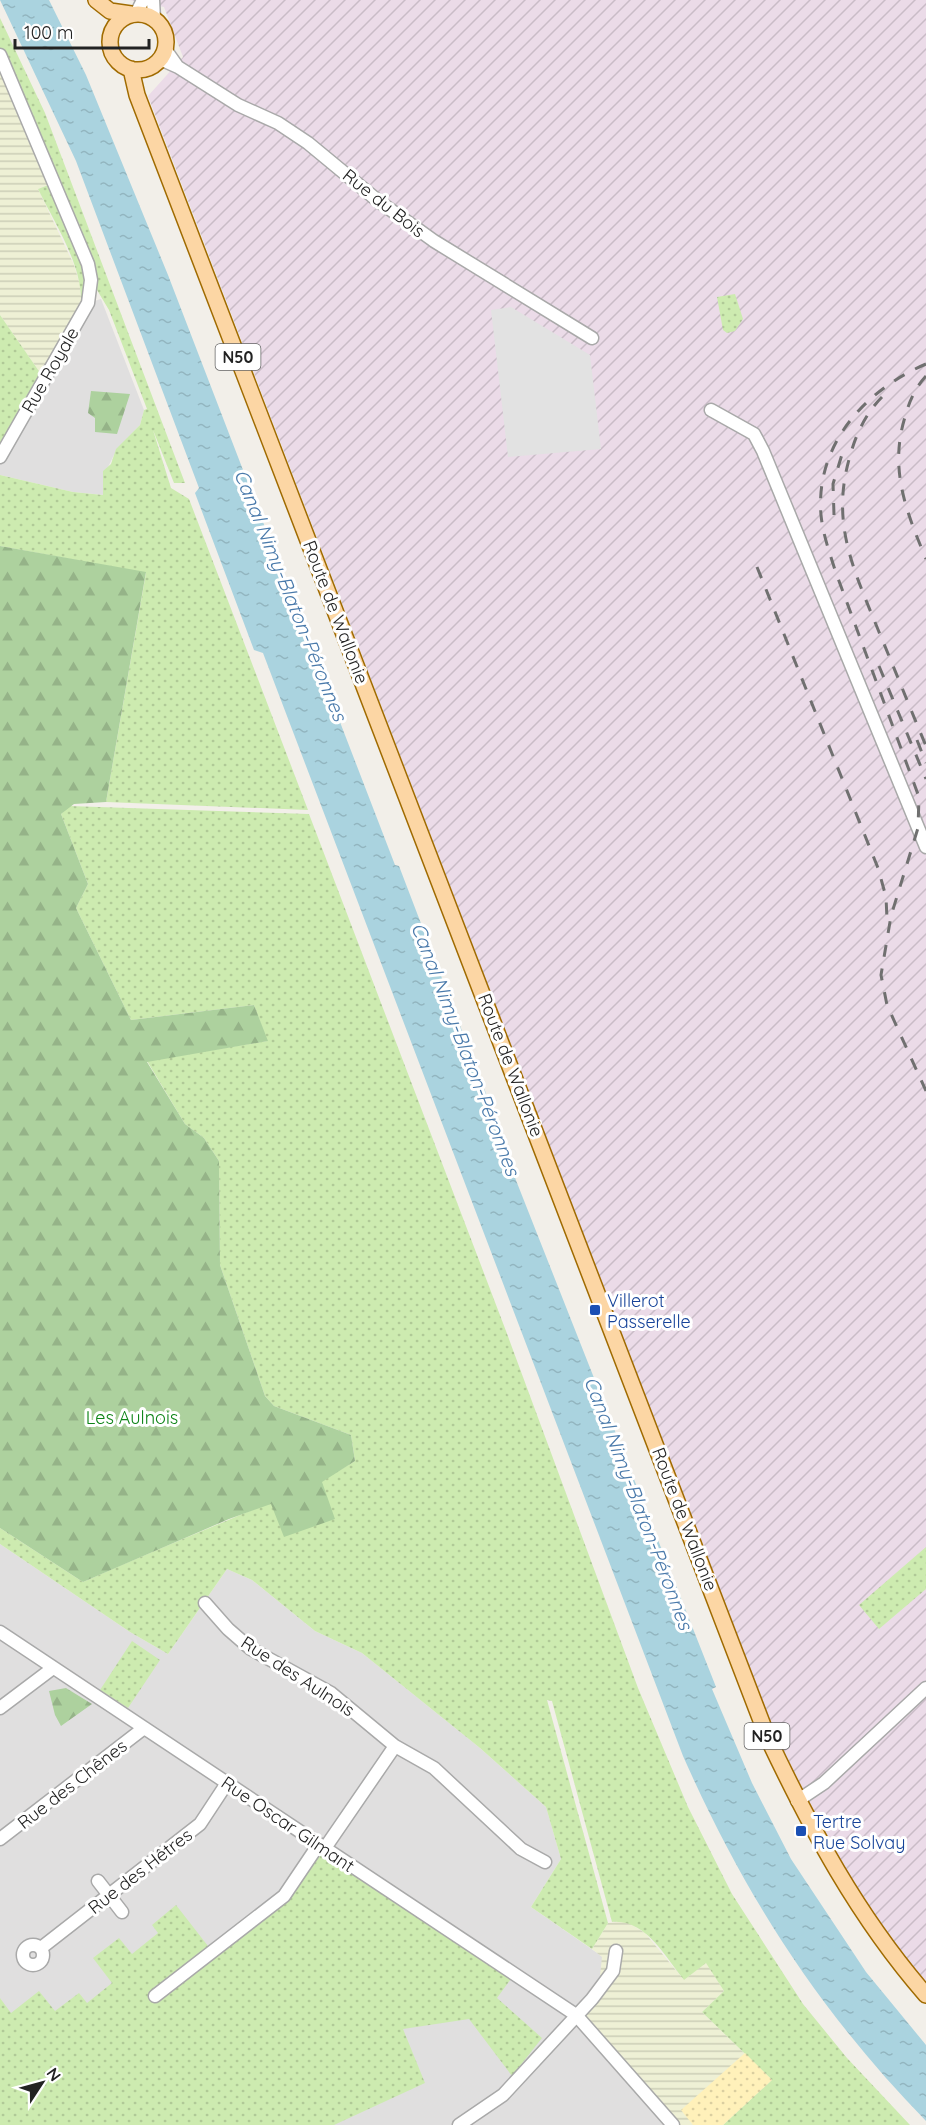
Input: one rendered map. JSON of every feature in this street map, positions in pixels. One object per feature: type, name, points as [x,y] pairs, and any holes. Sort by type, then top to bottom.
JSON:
[{"type":"main road","points":[[95,0],[110,11],[137,9],[154,19],[163,29],[158,59],[144,82],[144,110]]},
{"type":"main road","points":[[95,0],[113,27]]},
{"type":"main road","points":[[137,9],[113,27],[110,38],[112,54],[119,63],[131,69],[158,59]]},
{"type":"main road","name":"Route de Wallonie","points":[[131,69],[137,95],[767,1736],[797,1801],[853,1899],[926,1995]]},
{"type":"street","points":[[153,0],[154,19]]},
{"type":"street","name":"Rue Royale","points":[[0,56],[88,264],[91,280],[88,303],[0,457]]},
{"type":"street","name":"Rue du Bois","points":[[158,59],[178,67],[238,105],[293,133],[434,241],[592,338]]},
{"type":"street","points":[[711,410],[754,434],[926,846]]},
{"type":"street","name":"Rue des Aulnois","points":[[205,1603],[228,1629],[251,1649],[331,1693],[395,1746],[434,1768],[521,1849],[545,1862]]},
{"type":"street","name":"Rue Oscar Gilmant","points":[[0,1632],[576,2015],[673,2125]]},
{"type":"street","points":[[0,1708],[53,1668]]},
{"type":"street","points":[[797,1801],[824,1783],[926,1688]]},
{"type":"street","name":"Rue des Chênes","points":[[0,1839],[144,1728]]},
{"type":"street","points":[[154,1996],[284,1896],[395,1746]]},
{"type":"street","name":"Rue des Hêtres","points":[[41,1948],[200,1824],[228,1784]]},
{"type":"street","points":[[98,1881],[122,1912]]},
{"type":"street","points":[[459,2125],[503,2095],[576,2015],[610,1977],[616,1951]]},
{"type":"shaded area","points":[[129,0],[926,0],[926,1985],[886,1934],[849,1880],[789,1767],[763,1704],[148,96],[183,57],[164,7]]},
{"type":"shaded area","points":[[101,299],[144,410],[140,425],[117,449],[107,469],[104,495],[73,492],[0,475],[0,463],[91,302]]},
{"type":"shaded area","points":[[511,307],[590,355],[601,449],[508,457],[491,310]]},
{"type":"shaded area","points":[[0,1544],[130,1632],[168,1654],[227,1569],[252,1580],[315,1631],[362,1653],[480,1748],[546,1807],[561,1859],[531,1907],[603,1957],[599,1986],[669,2125],[0,2125]]},
{"type":"green space","points":[[0,18],[45,113],[185,483],[174,483],[153,430],[171,488],[189,499],[308,810],[106,802],[146,573],[0,546],[0,475],[73,492],[103,495],[103,471],[111,464],[116,449],[140,425],[144,410],[147,409],[109,310],[91,280],[0,55]]},
{"type":"green space","points":[[0,63],[51,184],[38,189],[74,265],[81,298],[85,299],[43,377],[0,315]]},
{"type":"green space","points":[[51,184],[86,272],[85,299],[81,298],[80,284],[71,256],[38,189]]},
{"type":"green space","points":[[735,294],[743,319],[735,331],[727,333],[723,330],[717,297]]},
{"type":"green space","points":[[0,315],[43,377],[0,452]]},
{"type":"green space","points":[[91,391],[130,394],[117,434],[95,432],[95,418],[88,413]]},
{"type":"green space","name":"Les Aulnois","points":[[0,546],[146,572],[106,802],[74,804],[61,814],[88,884],[76,908],[131,1020],[254,1005],[268,1041],[147,1062],[185,1124],[204,1138],[219,1161],[220,1265],[265,1396],[274,1406],[351,1435],[355,1461],[322,1482],[335,1519],[284,1537],[271,1504],[229,1519],[83,1582],[0,1528]]},
{"type":"green space","points":[[69,806],[309,814],[506,1331],[638,1688],[688,1807],[732,1894],[803,2004],[847,2058],[910,2125],[723,2125],[772,2080],[702,2012],[724,1991],[706,1963],[684,1980],[654,1941],[645,1933],[624,1923],[612,1922],[552,1701],[547,1700],[608,1923],[592,1949],[531,1907],[561,1859],[546,1807],[480,1748],[362,1653],[315,1631],[252,1580],[227,1569],[168,1654],[130,1632],[0,1544],[0,1528],[83,1582],[292,1494],[355,1461],[351,1435],[274,1406],[265,1396],[220,1265],[219,1161],[204,1138],[185,1124],[147,1061],[267,1041],[254,1005],[131,1020],[76,908],[88,884],[61,814]]},
{"type":"green space","points":[[926,1547],[926,1589],[879,1629],[859,1605]]},
{"type":"green space","points":[[132,1641],[160,1660],[128,1708],[100,1690]]},
{"type":"green space","points":[[66,1688],[92,1704],[61,1726],[55,1715],[49,1691]]},
{"type":"green space","points":[[320,1852],[511,1979],[497,1998],[542,2038],[512,2076],[469,2019],[403,2029],[425,2083],[334,2125],[0,2125],[0,1998],[11,2013],[39,1991],[55,2011],[79,1993],[87,2003],[112,1983],[93,1958],[119,1938],[132,1954],[158,1933],[152,1925],[176,1905],[215,1955],[291,1897]]},
{"type":"green space","points":[[626,1921],[645,1933],[684,1980],[706,1962],[724,1991],[702,2012],[772,2080],[723,2125],[679,2125],[579,2012],[599,1986],[602,1957],[592,1949],[608,1923]]},
{"type":"sand","points":[[745,2053],[772,2080],[723,2125],[693,2125],[681,2110]]},
{"type":"water","name":"Canal Nimy-Blaton-Péronnes","points":[[0,0],[49,0],[86,75],[168,275],[395,865],[399,866],[508,1151],[506,1155],[716,1687],[712,1689],[752,1783],[791,1859],[866,1972],[926,2045],[926,2121],[852,2037],[818,1994],[788,1950],[732,1857],[683,1756],[263,653],[254,650],[195,493],[199,488],[76,161]]},
{"type":"railway","points":[[926,364],[883,389],[848,423],[826,466],[821,489],[821,515],[836,573],[919,797],[918,828],[891,916],[881,975],[887,1005],[926,1091]]},
{"type":"railway","points":[[926,376],[908,406],[900,436],[899,454],[899,472],[906,507],[926,559]]},
{"type":"railway","points":[[882,397],[866,417],[852,448],[844,481],[844,525],[861,588],[926,746]]},
{"type":"railway","points":[[834,515],[833,484],[843,451]]},
{"type":"railway","points":[[757,567],[878,868],[886,897],[887,919]]},
{"type":"railway","points":[[879,666],[926,779]]},
{"type":"railway","points":[[917,740],[926,763]]},
{"type":"place","name":"Villerot Passerelle","points":[[595,1310]]},
{"type":"place","name":"Tertre Rue Solvay","points":[[801,1831]]}]
